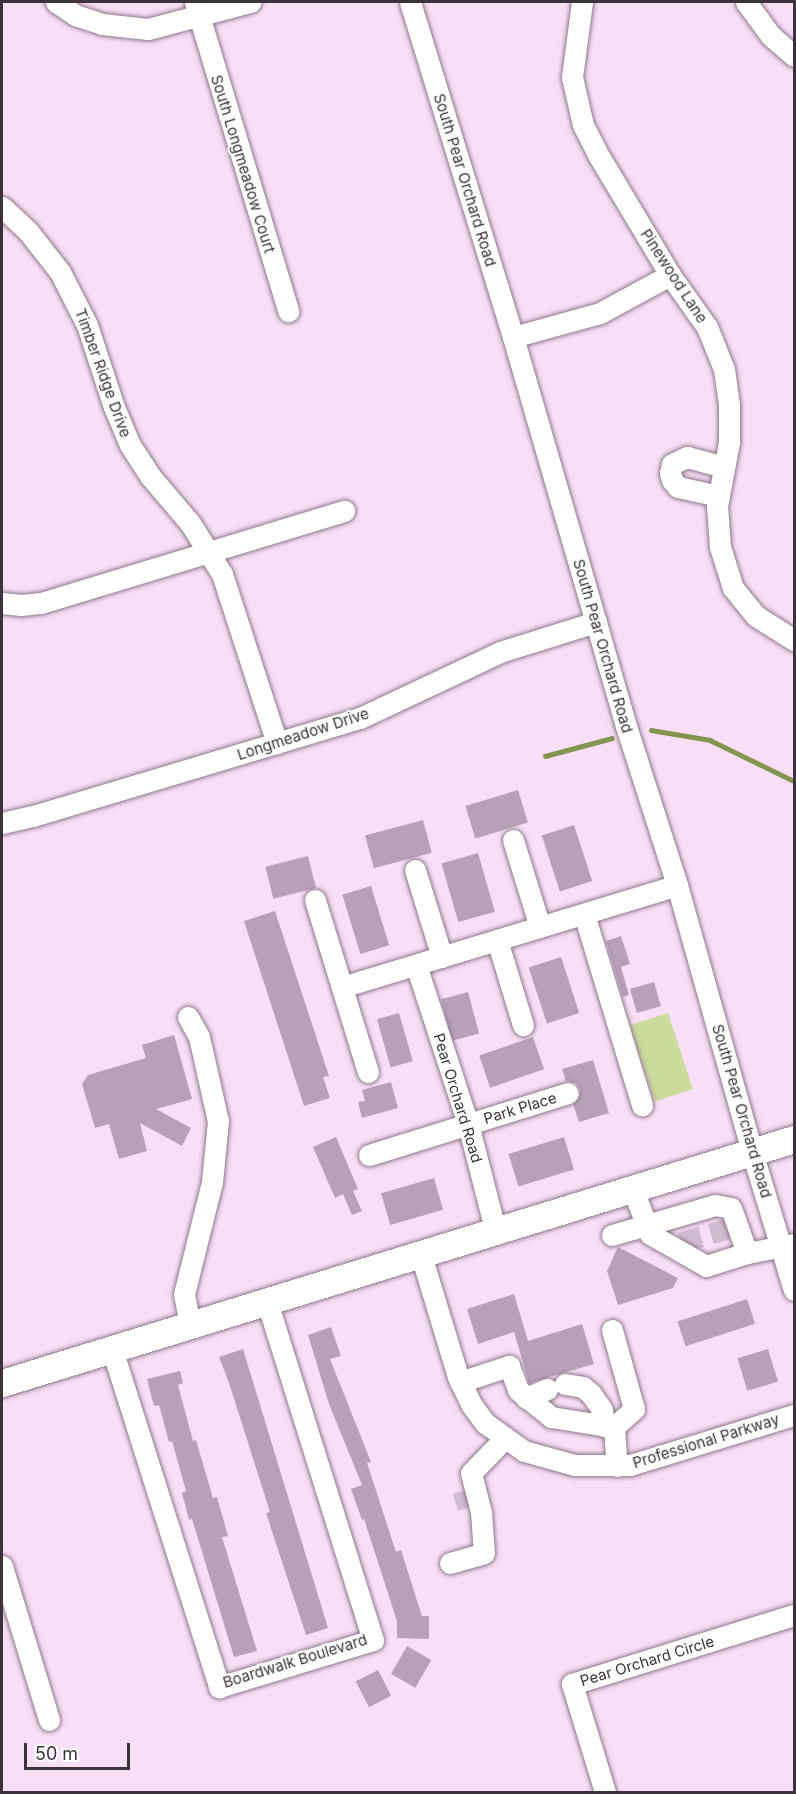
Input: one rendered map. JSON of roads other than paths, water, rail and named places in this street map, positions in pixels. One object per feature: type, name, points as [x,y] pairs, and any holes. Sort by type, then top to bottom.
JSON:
[{"type":"main road","points":[[2,1383],[496,1233],[795,1139]]},
{"type":"street","points":[[56,2],[75,15],[124,27],[148,29],[197,9],[250,2]]},
{"type":"street","name":"South Pear Orchard Road","points":[[410,2],[513,337],[626,726],[677,885],[752,1152],[788,1245],[795,1290]]},
{"type":"street","name":"Pinewood Lane","points":[[582,2],[572,77],[583,125],[600,158],[670,275],[707,327],[724,369],[729,405],[729,442],[719,496],[720,547],[733,588],[756,615],[795,640]]},
{"type":"street","points":[[746,2],[771,36],[795,56]]},
{"type":"street","name":"South Longmeadow Court","points":[[197,9],[288,310]]},
{"type":"street","name":"Timber Ridge Drive","points":[[2,207],[27,230],[60,272],[87,325],[114,407],[130,445],[150,476],[211,552],[235,609],[277,743]]},
{"type":"street","points":[[513,337],[600,313],[670,275]]},
{"type":"street","points":[[719,496],[678,488],[670,472],[672,464],[687,457],[724,467]]},
{"type":"street","points":[[2,603],[21,605],[41,603],[344,511]]},
{"type":"street","name":"Longmeadow Drive","points":[[2,823],[33,816],[360,718],[500,652],[597,622]]},
{"type":"street","points":[[513,840],[540,927]]},
{"type":"street","points":[[415,870],[442,957]]},
{"type":"street","points":[[342,987],[677,885]]},
{"type":"street","points":[[315,900],[368,1071]]},
{"type":"street","points":[[584,914],[642,1105]]},
{"type":"street","points":[[497,940],[523,1025]]},
{"type":"street","name":"Pear Orchard Road","points":[[416,964],[468,1124],[496,1233]]},
{"type":"street","points":[[188,1017],[199,1038],[218,1121],[212,1182],[185,1284],[184,1294],[190,1325]]},
{"type":"street","name":"Park Place","points":[[369,1155],[568,1094]]},
{"type":"street","points":[[633,1190],[650,1234],[675,1244],[706,1266],[747,1253],[788,1245]]},
{"type":"street","points":[[612,1234],[714,1205],[731,1208],[734,1227],[747,1253]]},
{"type":"street","name":"Professional Parkway","points":[[421,1255],[460,1382],[471,1404],[485,1423],[504,1439],[524,1451],[574,1465],[630,1465],[795,1415]]},
{"type":"street","name":"Boardwalk Boulevard","points":[[112,1349],[219,1687],[373,1640],[267,1302]]},
{"type":"street","points":[[460,1382],[509,1366],[518,1390],[551,1417],[609,1427],[634,1409],[612,1330]]},
{"type":"street","points":[[526,1398],[556,1387],[583,1387],[602,1410],[609,1427],[616,1466]]},
{"type":"street","points":[[482,1523],[470,1513],[467,1490],[504,1439]]},
{"type":"street","points":[[450,1563],[484,1553],[482,1523],[467,1490]]},
{"type":"street","points":[[2,1566],[49,1720]]},
{"type":"street","name":"Pear Orchard Circle","points":[[605,1792],[572,1684],[795,1615]]},
{"type":"waterway","points":[[651,730],[710,740],[794,781]]},
{"type":"waterway","points":[[545,756],[612,738]]},
{"type":"tunnel","points":[[681,1242],[730,1228]]},
{"type":"tunnel","points":[[463,1490],[468,1507]]}]
